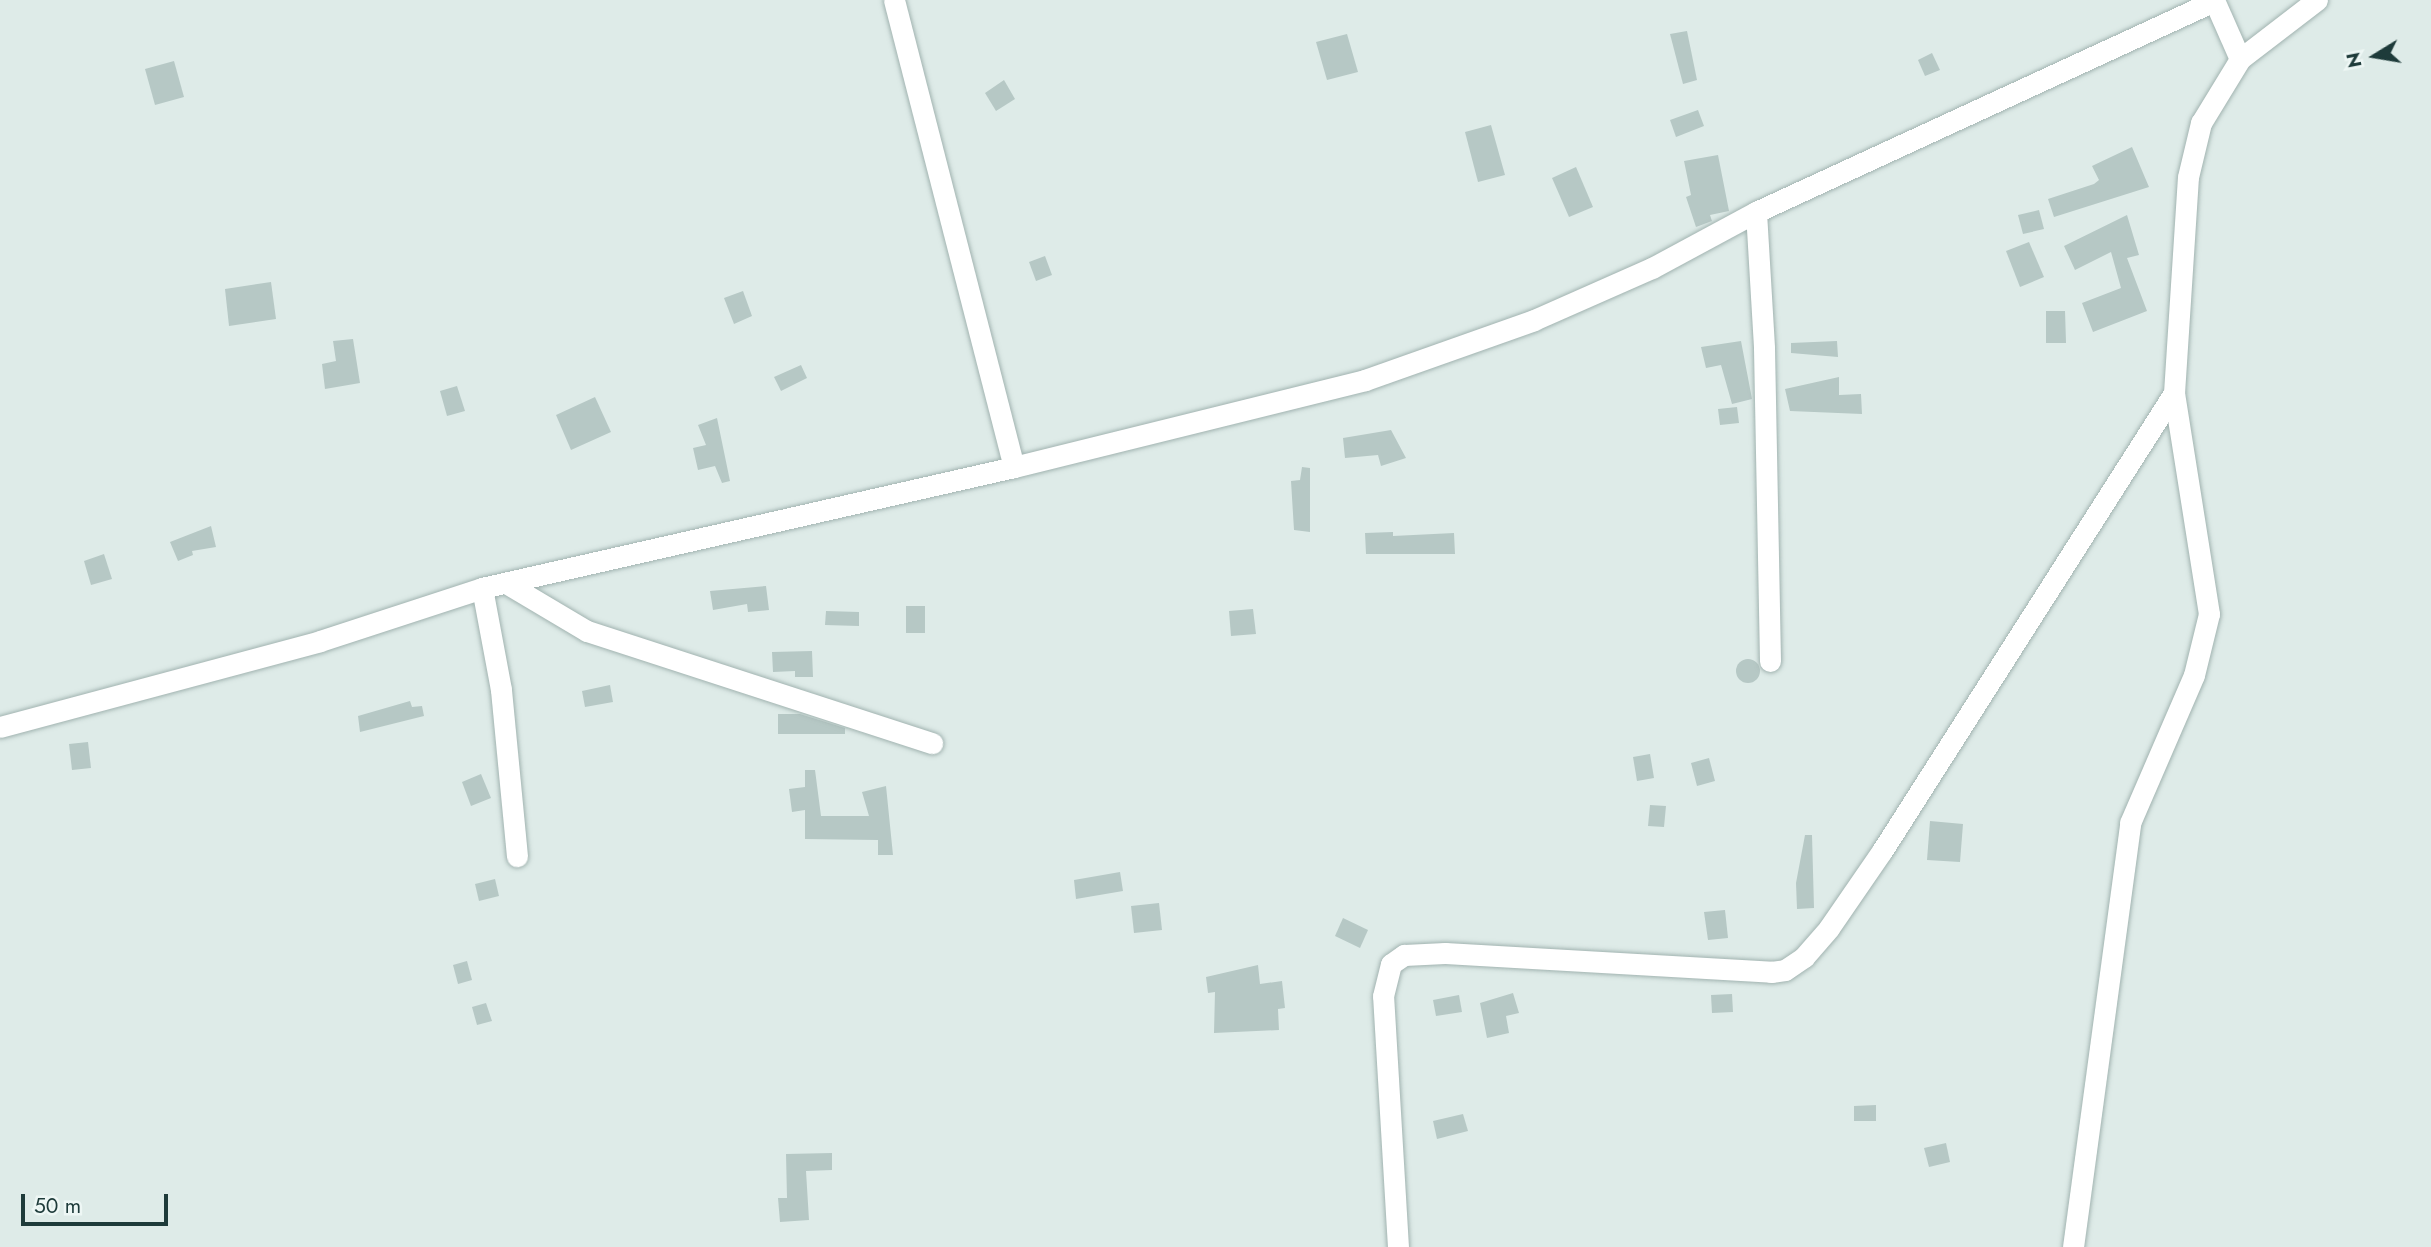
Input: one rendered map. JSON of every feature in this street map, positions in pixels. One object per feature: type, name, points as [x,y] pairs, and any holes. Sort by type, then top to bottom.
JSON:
[{"type":"street","points":[[894,0],[1014,467]]},
{"type":"street","points":[[2073,1247],[2130,822],[2194,675],[2209,614],[2174,393],[2188,177],[2202,122],[2240,59],[2317,0]]},
{"type":"street","points":[[0,727],[320,641],[482,588],[1014,467],[1365,380],[1534,320],[1652,268],[1756,212],[2214,1],[2240,59]]},
{"type":"street","points":[[1756,212],[1764,348],[1770,661]]},
{"type":"street","points":[[1398,1247],[1383,996],[1391,964],[1404,955],[1445,953],[1772,972],[1785,970],[1804,957],[1829,928],[1882,851],[2174,393]]},
{"type":"street","points":[[506,583],[587,631],[932,743]]},
{"type":"street","points":[[482,588],[501,690],[517,856]]},
{"type":"building","points":[[1687,31],[1697,80],[1683,84],[1670,34]]},
{"type":"building","points":[[1347,34],[1358,72],[1327,80],[1316,42]]},
{"type":"building","points":[[1932,53],[1940,70],[1925,76],[1918,60]]},
{"type":"building","points":[[174,61],[184,97],[155,105],[145,69]]},
{"type":"building","points":[[1004,80],[1015,99],[996,111],[985,93]]},
{"type":"building","points":[[1698,110],[1704,126],[1676,137],[1670,120]]},
{"type":"building","points":[[1491,125],[1505,175],[1478,182],[1465,132]]},
{"type":"building","points":[[2132,147],[2149,187],[2054,217],[2048,199],[2094,184],[2099,180],[2092,166]]},
{"type":"building","points":[[1718,155],[1729,211],[1710,215],[1712,221],[1696,227],[1686,197],[1691,195],[1684,161]]},
{"type":"building","points":[[1576,167],[1593,207],[1569,217],[1552,178]]},
{"type":"building","points":[[2039,210],[2044,229],[2023,234],[2018,215]]},
{"type":"building","points":[[2127,215],[2139,255],[2127,258],[2147,311],[2093,332],[2082,303],[2121,288],[2111,252],[2075,270],[2064,246]]},
{"type":"building","points":[[2029,242],[2044,277],[2020,287],[2006,251]]},
{"type":"building","points":[[1045,256],[1052,275],[1036,281],[1029,262]]},
{"type":"building","points":[[271,282],[276,319],[229,326],[225,289]]},
{"type":"building","points":[[743,291],[752,316],[734,324],[724,298]]},
{"type":"building","points":[[2046,311],[2065,311],[2066,343],[2046,343]]},
{"type":"building","points":[[353,339],[360,383],[325,389],[322,364],[336,361],[333,341]]},
{"type":"building","points":[[1741,341],[1752,399],[1732,404],[1721,365],[1706,368],[1701,347]]},
{"type":"building","points":[[1837,341],[1838,357],[1791,353],[1791,343]]},
{"type":"building","points":[[801,365],[807,378],[781,391],[774,377]]},
{"type":"building","points":[[1839,377],[1839,395],[1861,394],[1862,414],[1790,411],[1785,389]]},
{"type":"building","points":[[457,386],[465,411],[447,416],[440,391]]},
{"type":"building","points":[[595,397],[611,432],[571,450],[556,415]]},
{"type":"building","points":[[1737,407],[1739,423],[1720,425],[1718,409]]},
{"type":"building","points":[[717,418],[730,481],[722,483],[715,466],[698,470],[693,448],[706,445],[698,425]]},
{"type":"building","points":[[1391,430],[1406,458],[1381,466],[1378,455],[1345,458],[1343,438]]},
{"type":"building","points":[[1302,467],[1310,468],[1310,532],[1294,530],[1291,481],[1300,480]]},
{"type":"building","points":[[211,526],[216,547],[192,551],[193,555],[178,561],[170,542]]},
{"type":"building","points":[[1393,532],[1393,536],[1454,533],[1455,554],[1366,554],[1365,533]]},
{"type":"building","points":[[104,554],[112,579],[91,585],[84,561]]},
{"type":"building","points":[[766,586],[769,610],[748,612],[747,604],[713,610],[710,591]]},
{"type":"building","points":[[906,606],[925,606],[925,633],[906,633]]},
{"type":"building","points":[[1253,609],[1256,634],[1231,636],[1229,611]]},
{"type":"building","points":[[826,611],[859,612],[859,626],[825,625]]},
{"type":"building","points":[[812,651],[813,677],[795,677],[795,671],[773,672],[772,652]]},
{"type":"building","points":[[1748,659],[1759,666],[1760,671],[1753,682],[1748,683],[1737,676],[1736,671],[1743,660]]},
{"type":"building","points":[[610,685],[613,702],[585,707],[582,691]]},
{"type":"building","points":[[410,701],[412,707],[422,706],[424,716],[360,732],[358,716]]},
{"type":"building","points":[[778,714],[800,714],[845,728],[845,734],[778,734]]},
{"type":"building","points":[[88,742],[91,768],[72,770],[69,744]]},
{"type":"building","points":[[1650,754],[1654,778],[1637,781],[1633,757]]},
{"type":"building","points":[[1709,758],[1715,781],[1697,786],[1691,763]]},
{"type":"building","points":[[805,770],[815,770],[821,816],[869,816],[862,792],[886,786],[893,855],[878,855],[878,840],[805,839],[805,810],[792,812],[789,789],[805,787]]},
{"type":"building","points":[[481,774],[491,798],[471,806],[462,782]]},
{"type":"building","points":[[1650,805],[1666,806],[1664,827],[1648,826]]},
{"type":"building","points":[[1930,821],[1963,824],[1960,862],[1927,860]]},
{"type":"building","points":[[1805,835],[1812,835],[1814,908],[1797,909],[1796,883]]},
{"type":"building","points":[[1120,872],[1123,891],[1076,899],[1074,880]]},
{"type":"building","points":[[495,879],[499,896],[479,901],[475,884]]},
{"type":"building","points":[[1159,903],[1162,930],[1134,933],[1131,906]]},
{"type":"building","points":[[1725,910],[1728,938],[1708,940],[1704,912]]},
{"type":"building","points":[[1343,918],[1368,930],[1360,948],[1335,936]]},
{"type":"building","points":[[467,961],[472,980],[458,984],[453,965]]},
{"type":"building","points":[[1258,965],[1260,984],[1282,981],[1285,1008],[1278,1009],[1279,1030],[1214,1033],[1215,992],[1208,993],[1206,977]]},
{"type":"building","points":[[1513,993],[1519,1013],[1506,1016],[1509,1033],[1487,1038],[1480,1003]]},
{"type":"building","points":[[1732,994],[1733,1012],[1712,1013],[1711,995]]},
{"type":"building","points":[[1459,995],[1462,1012],[1436,1016],[1433,1000]]},
{"type":"building","points":[[486,1003],[492,1021],[477,1025],[472,1007]]},
{"type":"building","points":[[1876,1105],[1876,1121],[1854,1121],[1854,1106]]},
{"type":"building","points":[[1463,1114],[1468,1131],[1437,1139],[1433,1121]]},
{"type":"building","points":[[1946,1143],[1950,1162],[1929,1167],[1924,1148]]},
{"type":"building","points":[[832,1153],[832,1170],[806,1171],[809,1220],[780,1222],[778,1198],[787,1198],[786,1154]]}]
